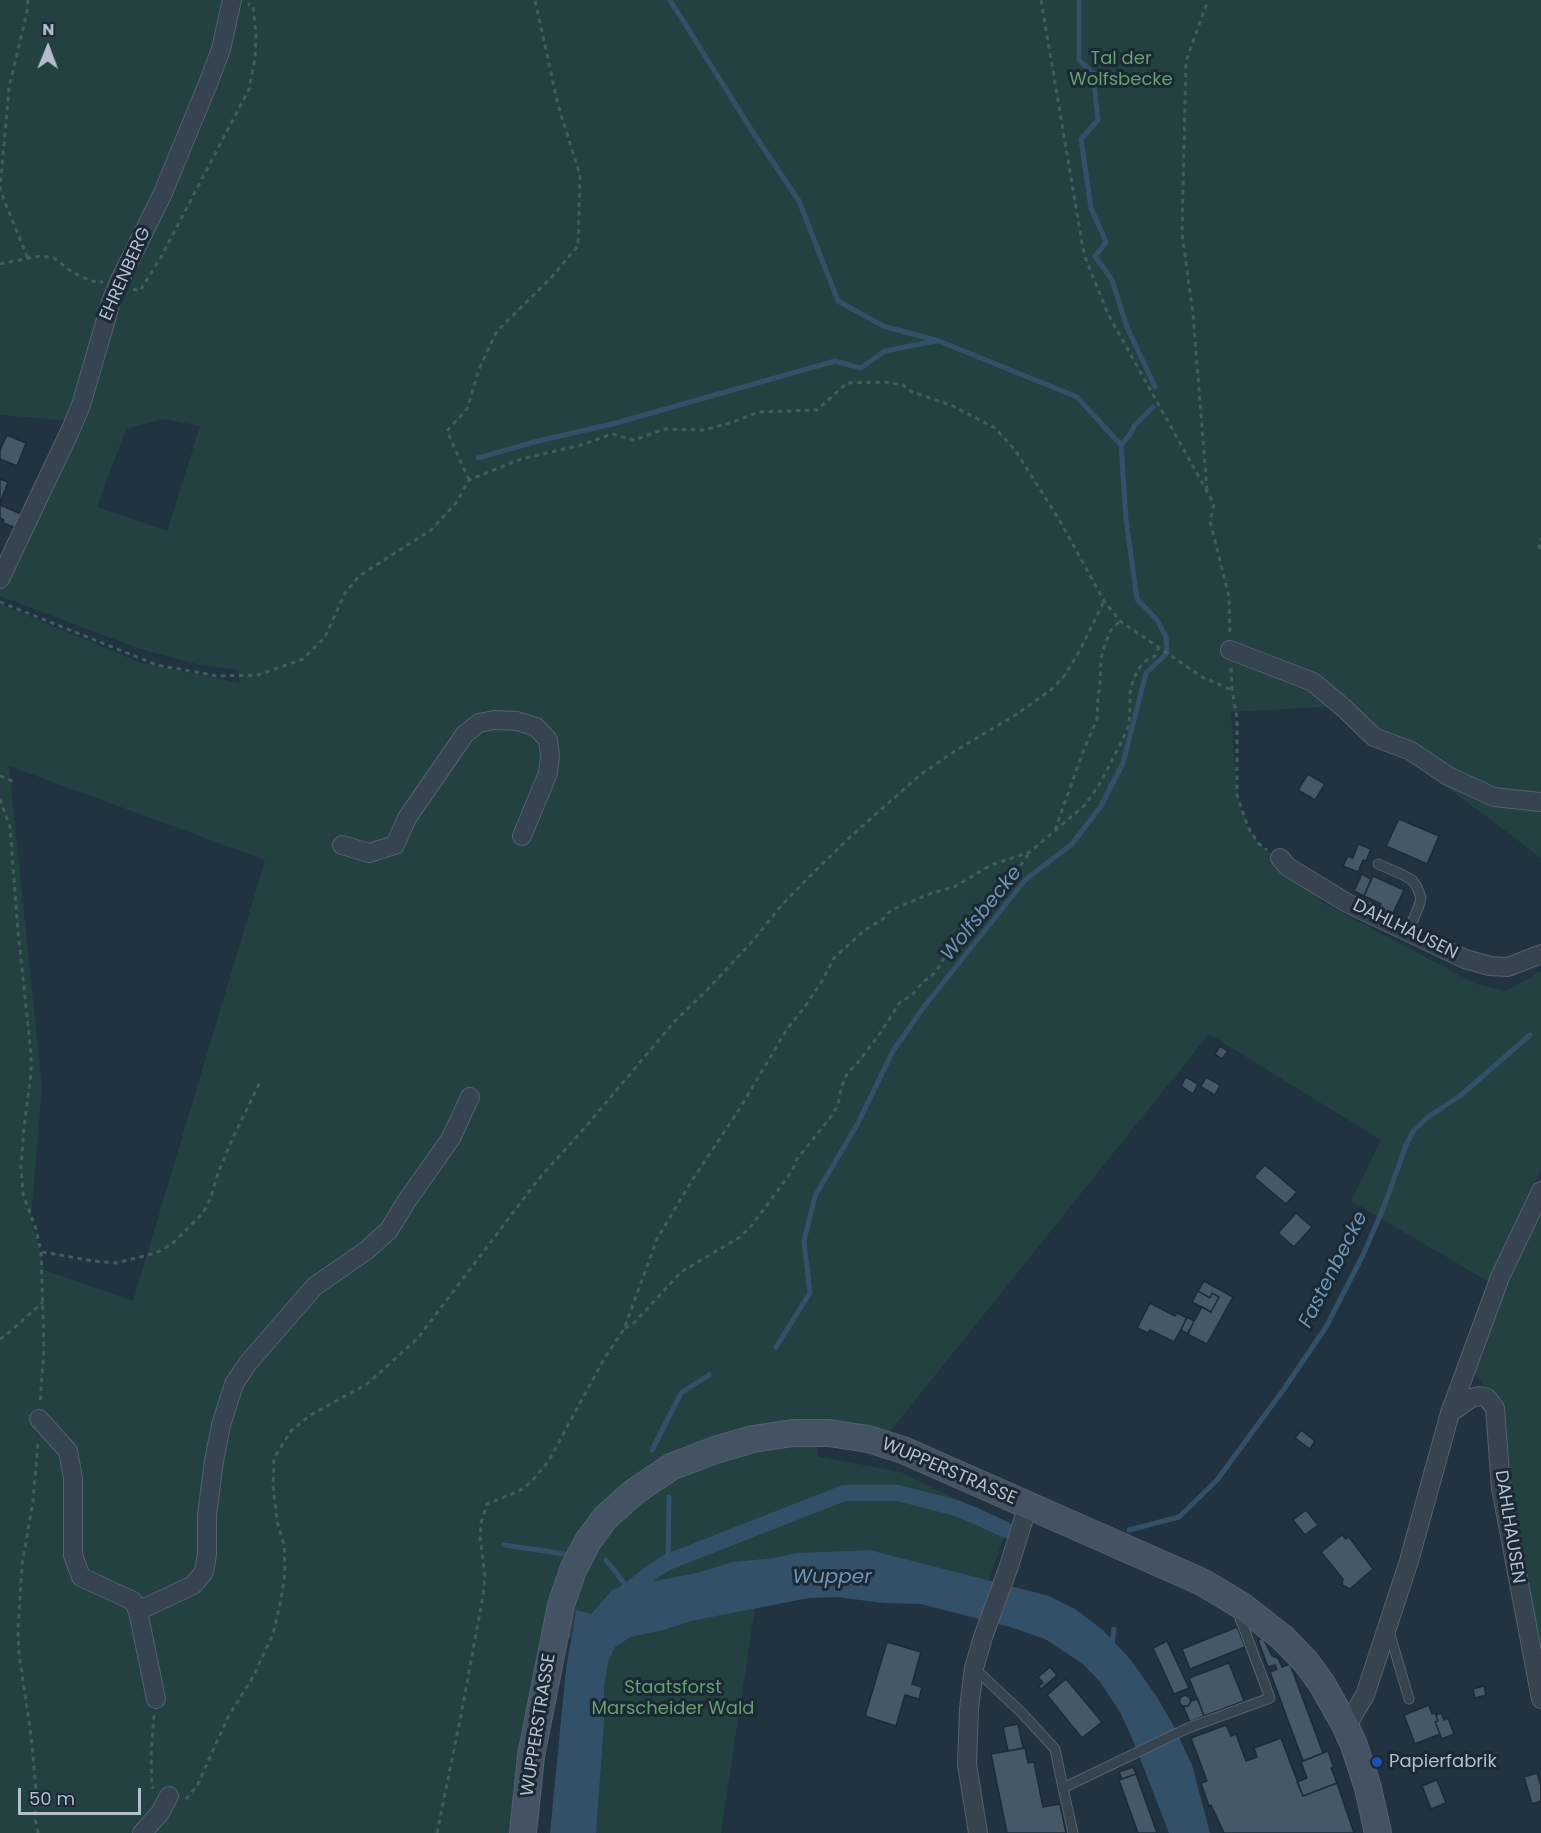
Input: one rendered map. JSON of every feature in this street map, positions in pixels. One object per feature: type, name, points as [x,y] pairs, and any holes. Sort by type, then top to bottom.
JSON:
[{"type":"main road","name":"WUPPERSTRASSE","points":[[523,1833],[531,1756],[561,1605],[573,1570],[588,1541],[605,1518],[634,1492],[671,1467],[715,1449],[753,1439],[793,1433],[829,1433],[868,1439],[903,1450],[1202,1582],[1242,1606],[1283,1638],[1306,1662],[1322,1684],[1344,1723],[1365,1777],[1378,1833]]},
{"type":"street","name":"EHRENBERG","points":[[0,579],[81,405],[105,319],[118,284],[156,209],[239,2]]},
{"type":"street","points":[[1230,650],[1313,682],[1374,737],[1411,751],[1448,776],[1494,797],[1540,804]]},
{"type":"street","points":[[342,845],[369,853],[395,845],[407,818],[465,734],[479,723],[495,720],[517,721],[536,727],[548,740],[550,755],[548,773],[522,836]]},
{"type":"street","name":"DAHLHAUSEN","points":[[1280,858],[1288,867],[1347,903],[1465,959],[1490,966],[1508,967],[1541,954]]},
{"type":"street","points":[[138,1611],[193,1585],[204,1572],[207,1554],[207,1515],[214,1461],[221,1425],[234,1384],[248,1363],[315,1286],[367,1250],[389,1230],[451,1138],[470,1097]]},
{"type":"street","points":[[1344,1723],[1352,1718],[1365,1695],[1409,1561],[1450,1413],[1500,1277],[1541,1191]]},
{"type":"street","name":"DAHLHAUSEN","points":[[1450,1413],[1472,1398],[1480,1396],[1487,1398],[1495,1408],[1501,1488],[1541,1699]]},
{"type":"street","points":[[39,1419],[68,1451],[73,1478],[73,1555],[81,1576],[133,1601],[138,1611],[156,1699]]},
{"type":"street","points":[[978,1833],[967,1764],[969,1709],[974,1668],[1028,1505]]},
{"type":"street","points":[[142,1833],[160,1813],[169,1796]]},
{"type":"lane","points":[[1378,864],[1401,873],[1412,880],[1417,887],[1421,898],[1408,932]]},
{"type":"lane","points":[[1063,1788],[1188,1728],[1270,1698],[1240,1618],[1242,1606]]},
{"type":"lane","points":[[1388,1626],[1408,1699]]},
{"type":"lane","points":[[974,1668],[1022,1713],[1055,1749],[1073,1833]]},
{"type":"path","points":[[28,0],[9,88],[0,190],[28,259]]},
{"type":"path","points":[[469,480],[447,431],[467,409],[479,369],[498,331],[549,280],[578,246],[580,175],[558,105],[535,0]]},
{"type":"path","points":[[1041,0],[1085,257],[1108,314],[1214,504],[1210,521],[1229,597],[1232,690],[1237,718],[1237,795],[1248,827],[1258,843],[1280,858]]},
{"type":"path","points":[[1207,492],[1193,314],[1182,233],[1186,61],[1208,0]]},
{"type":"path","points":[[140,291],[161,257],[249,89],[255,58],[256,36],[253,6],[239,2]]},
{"type":"path","points":[[0,264],[40,255],[54,258],[72,272],[91,281],[118,284]]},
{"type":"path","points":[[0,602],[157,665],[218,676],[258,675],[303,658],[324,637],[345,593],[359,576],[430,530],[456,503],[469,480],[521,459],[612,435],[634,440],[665,429],[704,430],[759,412],[818,410],[848,383],[885,382],[903,385],[912,392],[951,405],[995,428],[1016,450],[1060,521],[1104,601],[1120,621],[1202,677],[1232,690]]},
{"type":"path","points":[[1539,549],[1541,538]]},
{"type":"path","points":[[156,1699],[151,1756],[152,1787],[169,1796],[186,1799],[197,1786],[228,1717],[253,1677],[273,1634],[285,1572],[284,1545],[277,1521],[273,1486],[274,1458],[291,1431],[309,1416],[367,1384],[418,1338],[537,1181],[674,1022],[750,944],[781,906],[851,836],[920,775],[1017,714],[1052,689],[1065,675],[1080,651],[1104,601]]},
{"type":"path","points":[[1054,832],[1097,719],[1104,647],[1111,630],[1120,621]]},
{"type":"path","points":[[624,1329],[634,1323],[681,1272],[740,1237],[753,1224],[792,1171],[796,1159],[830,1118],[838,1105],[841,1088],[848,1072],[881,1032],[900,1002],[911,996],[924,981],[931,977],[941,964],[951,943],[976,909],[1004,889],[1030,852],[1085,805],[1099,785],[1128,727],[1133,680],[1140,667],[1155,656],[1160,649]]},
{"type":"path","points":[[0,776],[15,782]]},
{"type":"path","points":[[0,799],[10,826],[31,1054],[21,1167],[23,1194],[36,1229],[41,1251],[43,1302],[44,1349],[37,1465],[22,1565],[18,1630],[22,1682],[31,1735],[36,1791],[35,1818],[38,1833]]},
{"type":"path","points":[[437,1833],[462,1715],[483,1596],[484,1576],[480,1537],[487,1504],[519,1491],[539,1474],[556,1449],[604,1359],[624,1329],[657,1239],[787,1029],[822,981],[834,958],[891,910],[932,893],[954,887],[991,865],[1030,852]]},
{"type":"path","points":[[41,1251],[116,1263],[156,1253],[171,1244],[203,1212],[211,1197],[231,1142],[260,1082]]},
{"type":"path","points":[[0,1339],[43,1302]]},
{"type":"green space","name":"Tal der Wolfsbecke","points":[[0,0],[1541,0],[1541,858],[1340,706],[1231,712],[1237,795],[1248,827],[1258,843],[1324,894],[1320,901],[1476,984],[1506,991],[1541,971],[1541,1169],[1489,1282],[1351,1201],[1381,1140],[1209,1034],[888,1434],[819,1423],[817,1456],[901,1472],[1008,1525],[989,1581],[870,1550],[796,1553],[732,1562],[696,1573],[613,1589],[591,1614],[576,1611],[571,1638],[550,1643],[524,1833],[0,1833],[0,604],[142,663],[240,683],[239,670],[200,665],[140,649],[0,596],[0,591],[81,423],[119,310],[158,222],[145,210],[110,279],[87,371],[71,421],[0,415]],"holes":[[[163,419],[200,426],[167,531],[97,507],[126,429]],[[9,766],[265,860],[133,1301],[45,1270],[31,1219],[42,1088]]]},
{"type":"green space","points":[[1541,1210],[1541,1694],[1498,1405],[1469,1366]]},
{"type":"green space","name":"Staatsforst Marscheider Wald","points":[[755,1607],[721,1833],[596,1833],[604,1725],[604,1687],[608,1662],[615,1647],[631,1637]]},
{"type":"water","name":"Wupper","points":[[870,1550],[1049,1596],[1075,1609],[1103,1630],[1130,1659],[1157,1697],[1173,1725],[1192,1765],[1210,1833],[1169,1833],[1120,1712],[1100,1682],[1083,1664],[1045,1639],[1010,1627],[921,1604],[884,1603],[836,1597],[809,1598],[691,1621],[631,1637],[615,1647],[608,1662],[604,1687],[604,1725],[596,1833],[550,1833],[566,1669],[576,1610],[591,1614],[613,1589],[696,1573],[732,1562],[796,1553]]},
{"type":"building","points":[[7,435],[26,443],[17,466],[0,459],[0,450]]},
{"type":"building","points":[[0,479],[8,482],[0,503]]},
{"type":"building","points":[[0,505],[21,514],[16,528],[3,523],[4,520],[0,518]]},
{"type":"building","points":[[1308,774],[1325,784],[1315,800],[1298,790]]},
{"type":"building","points":[[1399,819],[1439,836],[1427,864],[1386,846]]},
{"type":"building","points":[[1358,844],[1371,849],[1358,872],[1343,866],[1348,856],[1353,858]]},
{"type":"building","points":[[1362,874],[1371,879],[1364,896],[1354,891]]},
{"type":"building","points":[[1373,876],[1404,890],[1391,917],[1378,911],[1381,904],[1364,896]]},
{"type":"building","points":[[1220,1046],[1228,1051],[1222,1059],[1215,1054]]},
{"type":"building","points":[[1186,1077],[1198,1084],[1193,1094],[1181,1086]]},
{"type":"building","points":[[1206,1077],[1220,1085],[1215,1095],[1201,1087]]},
{"type":"building","points":[[1265,1165],[1297,1192],[1286,1204],[1254,1177]]},
{"type":"building","points":[[1296,1213],[1312,1227],[1294,1247],[1278,1233]]},
{"type":"building","points":[[1204,1281],[1233,1297],[1207,1344],[1187,1334],[1202,1307],[1211,1312],[1219,1297],[1212,1293],[1210,1298],[1198,1291]]},
{"type":"building","points":[[1198,1291],[1210,1298],[1212,1293],[1219,1297],[1211,1312],[1192,1302]]},
{"type":"building","points":[[1150,1303],[1175,1316],[1177,1313],[1187,1318],[1174,1342],[1150,1330],[1148,1333],[1137,1328]]},
{"type":"building","points":[[1187,1317],[1194,1321],[1188,1334],[1181,1330]]},
{"type":"building","points":[[1301,1430],[1315,1441],[1310,1449],[1295,1438]]},
{"type":"building","points":[[1306,1510],[1318,1525],[1305,1535],[1293,1520]]},
{"type":"building","points":[[1342,1535],[1346,1539],[1349,1537],[1373,1569],[1350,1589],[1342,1585],[1343,1579],[1321,1552]]},
{"type":"building","points":[[1237,1627],[1245,1647],[1190,1669],[1182,1649]]},
{"type":"building","points":[[1263,1638],[1272,1656],[1278,1658],[1282,1667],[1290,1664],[1323,1753],[1303,1761],[1270,1672],[1277,1669],[1275,1665],[1268,1667],[1258,1640]]},
{"type":"building","points":[[1167,1641],[1189,1688],[1174,1694],[1153,1648]]},
{"type":"building","points":[[887,1642],[921,1652],[912,1684],[922,1687],[919,1699],[905,1695],[896,1726],[865,1716]]},
{"type":"building","points":[[1229,1663],[1244,1701],[1204,1716],[1189,1678]]},
{"type":"building","points":[[1050,1667],[1057,1675],[1041,1689],[1038,1686],[1043,1683],[1038,1677]]},
{"type":"building","points":[[1066,1679],[1102,1722],[1082,1738],[1047,1695]]},
{"type":"building","points":[[1484,1686],[1486,1695],[1475,1698],[1473,1689]]},
{"type":"building","points":[[1185,1696],[1189,1697],[1189,1705],[1185,1706],[1181,1705],[1180,1701],[1181,1697]]},
{"type":"building","points":[[1198,1699],[1204,1716],[1190,1722],[1183,1706],[1188,1706],[1191,1701]]},
{"type":"building","points":[[1429,1705],[1432,1714],[1435,1713],[1438,1721],[1435,1722],[1440,1734],[1415,1744],[1404,1715]]},
{"type":"building","points":[[1441,1713],[1444,1720],[1448,1718],[1454,1734],[1442,1739],[1435,1722],[1438,1721],[1436,1715]]},
{"type":"building","points":[[1018,1724],[1023,1748],[1008,1751],[1003,1727]]},
{"type":"building","points":[[1226,1725],[1231,1736],[1236,1734],[1246,1761],[1257,1757],[1254,1748],[1281,1738],[1303,1796],[1337,1783],[1354,1833],[1224,1833],[1211,1805],[1209,1806],[1201,1783],[1207,1781],[1191,1738]]},
{"type":"building","points":[[1025,1748],[1028,1763],[1034,1762],[1043,1807],[1060,1804],[1066,1833],[1007,1833],[991,1754]]},
{"type":"building","points":[[1328,1751],[1337,1783],[1303,1796],[1297,1782],[1307,1778],[1301,1762]]},
{"type":"building","points":[[1133,1767],[1136,1774],[1122,1779],[1119,1772]]},
{"type":"building","points":[[1537,1773],[1541,1786],[1541,1801],[1532,1804],[1524,1777]]},
{"type":"building","points":[[1136,1774],[1157,1833],[1138,1833],[1119,1780]]},
{"type":"building","points":[[1437,1780],[1446,1803],[1431,1809],[1422,1786]]},
{"type":"waterway","points":[[670,0],[799,201],[838,301],[883,326],[939,341],[1077,397],[1121,445]]},
{"type":"waterway","name":"Wolfsbecke","points":[[1079,0],[1079,60],[1093,73],[1098,120],[1081,139],[1091,208],[1106,242],[1095,256],[1112,280],[1127,327],[1155,387]]},
{"type":"waterway","points":[[478,458],[616,423],[835,361],[861,368],[885,351],[936,341]]},
{"type":"waterway","name":"Wolfsbecke","points":[[776,1347],[810,1293],[804,1241],[815,1196],[858,1123],[893,1051],[923,1008],[1025,880],[1072,844],[1101,806],[1123,763],[1146,673],[1167,653],[1166,637],[1157,620],[1137,599],[1126,519],[1121,445],[1135,425],[1153,407]]},
{"type":"waterway","name":"Fastenbecke","points":[[1129,1530],[1179,1517],[1217,1480],[1326,1327],[1363,1255],[1414,1130],[1428,1117],[1461,1095],[1530,1035]]},
{"type":"waterway","points":[[652,1450],[681,1393],[709,1375]]},
{"type":"waterway","points":[[621,1596],[668,1562],[844,1493],[898,1493],[956,1508],[1006,1530]]},
{"type":"waterway","points":[[668,1562],[669,1497]]},
{"type":"waterway","points":[[504,1545],[565,1554]]},
{"type":"waterway","points":[[606,1560],[629,1589]]},
{"type":"waterway","name":"Fastenbecke","points":[[1112,1645],[1114,1629]]},
{"type":"place","name":"Papierfabrik","points":[[1377,1762]]}]
